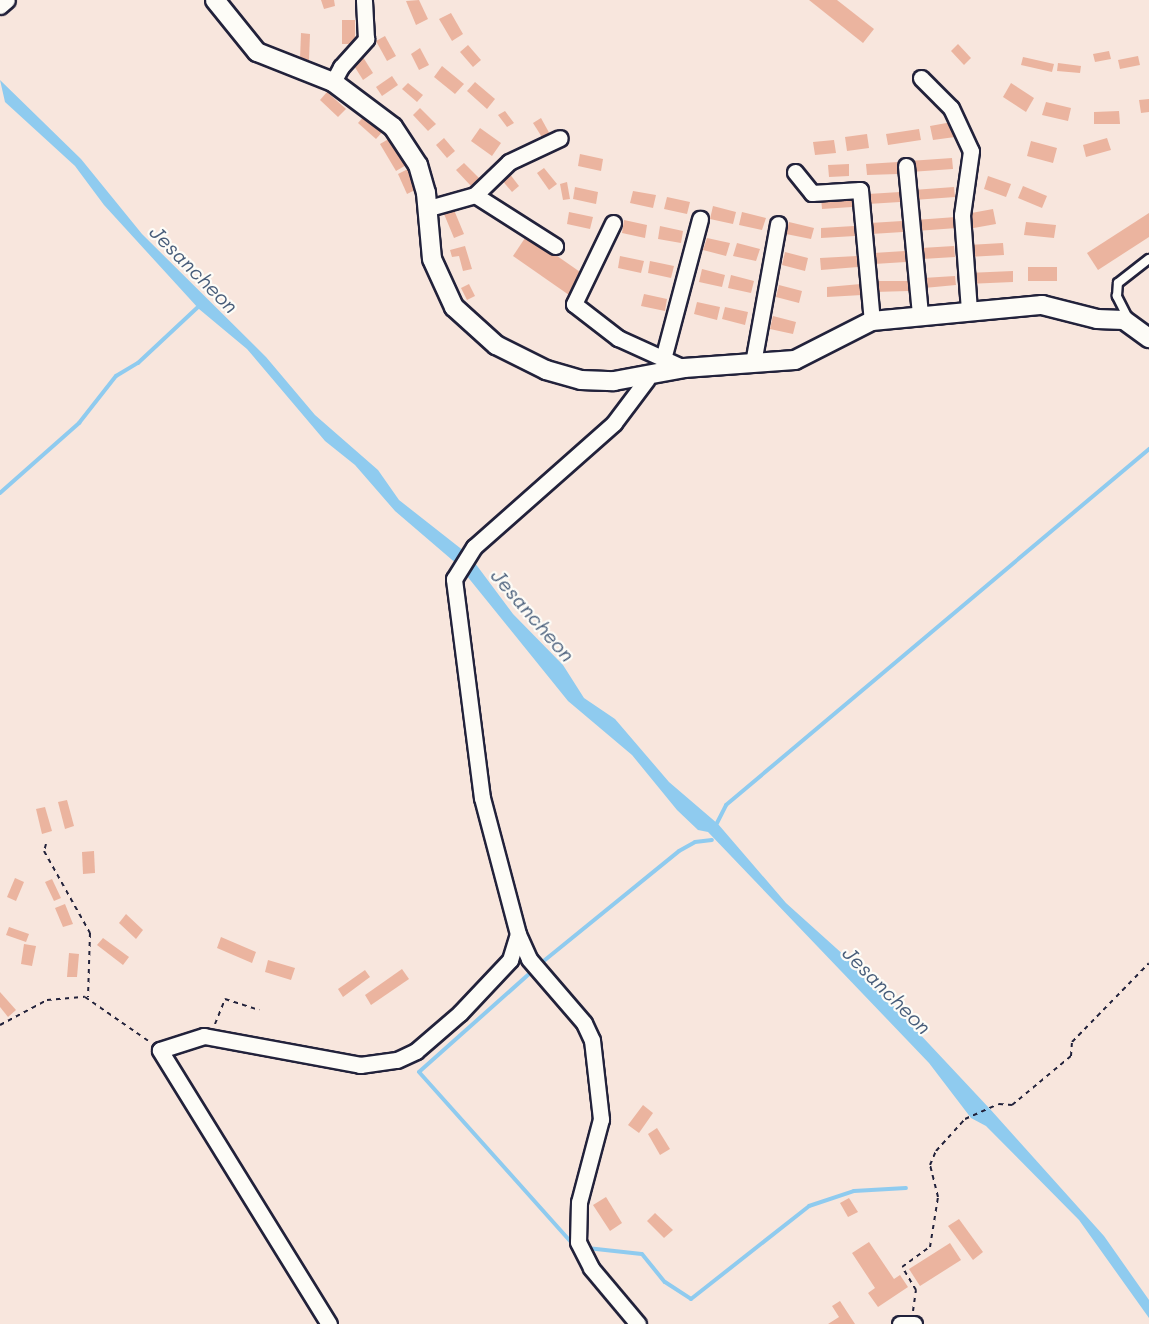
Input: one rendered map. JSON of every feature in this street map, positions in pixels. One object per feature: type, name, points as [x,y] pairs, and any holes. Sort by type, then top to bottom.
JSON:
[{"type":"street","points":[[0,6],[7,0]]},
{"type":"street","points":[[215,0],[257,52],[333,82],[402,137],[418,165],[429,208],[429,242],[440,284],[462,316],[482,334],[536,366],[568,377],[647,379],[684,368],[808,356],[848,330],[872,321],[920,313],[1042,305],[1131,324],[1149,338]]},
{"type":"street","points":[[333,82],[366,39],[364,0]]},
{"type":"street","points":[[921,78],[951,108],[971,151],[962,215],[969,310]]},
{"type":"street","points":[[429,208],[475,195],[509,162],[560,138]]},
{"type":"street","points":[[906,166],[920,313]]},
{"type":"street","points":[[795,172],[812,193],[860,190],[872,321]]},
{"type":"street","points":[[475,195],[555,246]]},
{"type":"street","points":[[663,359],[699,219]]},
{"type":"street","points":[[613,223],[574,304],[618,338],[684,368]]},
{"type":"street","points":[[753,363],[778,224]]},
{"type":"street","points":[[638,1324],[591,1268],[578,1242],[579,1202],[602,1119],[592,1040],[584,1023],[529,959],[518,934],[482,798],[453,591],[459,568],[474,547],[614,423],[647,379]]},
{"type":"street","points":[[328,1324],[160,1050],[204,1036],[360,1065],[397,1060],[416,1051],[460,1013],[510,960],[518,934]]},
{"type":"lane","points":[[1131,324],[1116,289],[1149,259]]},
{"type":"path","points":[[46,844],[44,851],[90,933],[88,998]]},
{"type":"path","points":[[908,1323],[916,1290],[902,1267],[930,1247],[938,1197],[930,1165],[965,1119],[1012,1105],[1071,1056],[1072,1042],[1149,963]]},
{"type":"path","points":[[0,1025],[47,1000],[88,998],[160,1050]]},
{"type":"path","points":[[204,1036],[211,1034],[225,999],[259,1010]]},
{"type":"water","points":[[0,80],[81,159],[142,234],[266,357],[315,415],[378,470],[399,500],[469,555],[513,614],[563,665],[584,698],[615,719],[669,782],[718,824],[786,903],[856,966],[990,1109],[1104,1236],[1149,1300],[1149,1318],[1079,1220],[986,1126],[971,1118],[929,1063],[708,832],[698,830],[677,810],[632,755],[568,701],[458,565],[395,511],[355,465],[325,441],[247,349],[199,309],[104,205],[75,166],[5,102]]},
{"type":"building","points":[[321,0],[334,0],[335,6],[324,9]]},
{"type":"building","points":[[419,0],[428,19],[416,25],[406,1]]},
{"type":"building","points":[[809,0],[837,0],[874,29],[863,43]]},
{"type":"building","points":[[451,13],[463,34],[452,41],[439,19]]},
{"type":"building","points":[[342,20],[355,20],[355,44],[342,44]]},
{"type":"building","points":[[301,33],[310,34],[309,60],[300,59]]},
{"type":"building","points":[[385,36],[396,56],[387,61],[376,41]]},
{"type":"building","points":[[958,44],[971,58],[964,65],[951,51]]},
{"type":"building","points":[[468,45],[481,60],[473,67],[460,52]]},
{"type":"building","points":[[420,48],[429,65],[419,70],[411,54]]},
{"type":"building","points":[[1109,51],[1111,59],[1095,62],[1093,54]]},
{"type":"building","points":[[361,54],[373,73],[363,80],[351,61]]},
{"type":"building","points":[[1138,56],[1140,65],[1120,69],[1118,60]]},
{"type":"building","points":[[1023,57],[1054,64],[1052,72],[1021,65]]},
{"type":"building","points":[[1058,63],[1081,66],[1080,73],[1057,71]]},
{"type":"building","points":[[442,66],[464,84],[455,94],[434,77]]},
{"type":"building","points":[[392,76],[398,85],[382,96],[376,87]]},
{"type":"building","points":[[475,82],[495,99],[487,109],[467,91]]},
{"type":"building","points":[[408,83],[423,95],[417,102],[402,89]]},
{"type":"building","points":[[1011,83],[1034,98],[1026,112],[1003,97]]},
{"type":"building","points":[[327,92],[346,109],[338,117],[320,100]]},
{"type":"building","points":[[1149,99],[1149,112],[1141,113],[1139,100]]},
{"type":"building","points":[[1046,102],[1071,108],[1068,121],[1042,115]]},
{"type":"building","points":[[420,108],[436,124],[428,131],[413,115]]},
{"type":"building","points":[[505,111],[514,123],[507,127],[498,115]]},
{"type":"building","points":[[1119,111],[1120,124],[1094,124],[1094,112]]},
{"type":"building","points":[[366,114],[384,130],[376,139],[358,123]]},
{"type":"building","points":[[541,118],[552,138],[545,142],[533,123]]},
{"type":"building","points":[[952,122],[955,137],[933,140],[930,126]]},
{"type":"building","points":[[480,128],[501,143],[492,156],[471,141]]},
{"type":"building","points":[[919,129],[921,140],[888,145],[886,134]]},
{"type":"building","points":[[867,134],[869,148],[847,151],[845,137]]},
{"type":"building","points":[[392,137],[408,164],[396,171],[380,144]]},
{"type":"building","points":[[444,138],[455,151],[447,158],[436,145]]},
{"type":"building","points":[[1107,138],[1111,150],[1086,157],[1083,145]]},
{"type":"building","points":[[834,140],[836,153],[815,155],[813,142]]},
{"type":"building","points":[[1031,141],[1057,148],[1053,163],[1027,156]]},
{"type":"building","points":[[580,154],[603,159],[601,171],[578,166]]},
{"type":"building","points":[[952,158],[953,169],[910,172],[909,161]]},
{"type":"building","points":[[898,162],[898,174],[867,175],[866,164]]},
{"type":"building","points":[[464,163],[479,178],[471,186],[456,170]]},
{"type":"building","points":[[849,164],[849,176],[829,177],[828,165]]},
{"type":"building","points":[[544,168],[557,184],[549,190],[537,173]]},
{"type":"building","points":[[408,169],[417,189],[407,194],[398,174]]},
{"type":"building","points":[[509,173],[519,186],[512,192],[501,179]]},
{"type":"building","points":[[988,176],[1011,184],[1006,197],[984,189]]},
{"type":"building","points":[[567,182],[570,199],[563,200],[560,184]]},
{"type":"building","points":[[1023,186],[1047,196],[1042,208],[1018,198]]},
{"type":"building","points":[[575,187],[598,192],[596,204],[573,199]]},
{"type":"building","points":[[954,187],[955,197],[914,200],[913,190]]},
{"type":"building","points":[[633,191],[656,195],[653,208],[630,203]]},
{"type":"building","points":[[900,192],[900,202],[868,204],[868,194]]},
{"type":"building","points":[[852,196],[852,207],[822,209],[821,198]]},
{"type":"building","points":[[667,197],[690,202],[687,214],[664,209]]},
{"type":"building","points":[[713,206],[736,212],[733,224],[710,219]]},
{"type":"building","points":[[993,209],[996,224],[968,229],[966,214]]},
{"type":"building","points":[[454,210],[464,234],[454,238],[444,214]]},
{"type":"building","points":[[569,212],[593,217],[590,229],[567,224]]},
{"type":"building","points":[[742,212],[766,218],[762,230],[739,225]]},
{"type":"building","points":[[1149,213],[1149,237],[1098,270],[1087,253]]},
{"type":"building","points":[[956,217],[957,228],[916,231],[915,220]]},
{"type":"building","points":[[624,220],[647,225],[645,238],[622,233]]},
{"type":"building","points":[[902,221],[903,232],[871,234],[870,223]]},
{"type":"building","points":[[789,222],[814,228],[811,239],[786,234]]},
{"type":"building","points":[[1026,222],[1056,225],[1054,238],[1024,235]]},
{"type":"building","points":[[660,226],[683,231],[681,243],[658,239]]},
{"type":"building","points":[[854,226],[855,236],[821,238],[821,228]]},
{"type":"building","points":[[527,235],[583,274],[569,295],[513,256]]},
{"type":"building","points":[[707,238],[730,243],[726,256],[703,250]]},
{"type":"building","points":[[737,243],[760,249],[756,261],[733,256]]},
{"type":"building","points":[[1003,243],[1004,255],[968,257],[968,245]]},
{"type":"building","points":[[465,246],[472,269],[463,271],[459,256],[452,257],[450,250]]},
{"type":"building","points":[[954,246],[955,257],[922,259],[921,248]]},
{"type":"building","points":[[905,251],[906,262],[874,264],[873,253]]},
{"type":"building","points":[[785,252],[808,258],[805,271],[782,265]]},
{"type":"building","points":[[620,256],[644,261],[641,273],[618,268]]},
{"type":"building","points":[[857,256],[858,267],[821,270],[820,258]]},
{"type":"building","points":[[650,261],[674,266],[671,278],[648,273]]},
{"type":"building","points":[[1028,267],[1057,267],[1057,281],[1028,281]]},
{"type":"building","points":[[702,269],[725,275],[722,287],[699,282]]},
{"type":"building","points":[[1013,271],[1013,282],[967,284],[967,273]]},
{"type":"building","points":[[731,275],[754,281],[751,293],[728,288]]},
{"type":"building","points":[[955,276],[956,285],[924,288],[923,278]]},
{"type":"building","points":[[874,281],[909,281],[909,291],[874,292]]},
{"type":"building","points":[[469,284],[475,296],[467,300],[461,288]]},
{"type":"building","points":[[861,284],[862,295],[827,297],[827,287]]},
{"type":"building","points":[[779,285],[802,291],[799,303],[776,297]]},
{"type":"building","points":[[644,294],[667,299],[665,311],[641,306]]},
{"type":"building","points":[[697,302],[720,307],[717,320],[694,314]]},
{"type":"building","points":[[725,307],[748,312],[745,325],[722,319]]},
{"type":"building","points":[[773,316],[796,322],[793,334],[770,329]]},
{"type":"building","points":[[67,800],[74,826],[65,829],[58,802]]},
{"type":"building","points":[[45,807],[52,831],[42,834],[36,809]]},
{"type":"building","points":[[94,851],[95,873],[83,874],[82,852]]},
{"type":"building","points":[[15,878],[24,882],[16,901],[7,897]]},
{"type":"building","points":[[52,879],[61,898],[54,901],[45,882]]},
{"type":"building","points":[[65,904],[73,924],[63,927],[55,908]]},
{"type":"building","points":[[126,914],[143,930],[136,939],[119,923]]},
{"type":"building","points":[[9,927],[29,934],[26,942],[6,935]]},
{"type":"building","points":[[221,937],[256,952],[252,963],[217,948]]},
{"type":"building","points":[[103,938],[129,957],[123,965],[97,945]]},
{"type":"building","points":[[24,944],[36,946],[32,966],[21,964]]},
{"type":"building","points":[[69,953],[79,954],[77,977],[67,977]]},
{"type":"building","points":[[268,960],[295,968],[291,980],[265,972]]},
{"type":"building","points":[[402,969],[409,979],[371,1005],[365,995]]},
{"type":"building","points":[[365,970],[370,977],[343,997],[338,989]]},
{"type":"building","points":[[0,992],[16,1010],[8,1017],[0,1007]]},
{"type":"building","points":[[643,1105],[653,1113],[639,1133],[628,1125]]},
{"type":"building","points":[[657,1128],[670,1149],[660,1155],[648,1134]]},
{"type":"building","points":[[606,1197],[622,1223],[610,1231],[593,1205]]},
{"type":"building","points":[[849,1198],[858,1212],[848,1217],[840,1203]]},
{"type":"building","points":[[655,1213],[673,1230],[664,1238],[647,1221]]},
{"type":"building","points":[[959,1219],[983,1252],[973,1260],[948,1226]]},
{"type":"building","points":[[869,1242],[894,1279],[900,1275],[908,1287],[878,1307],[868,1293],[875,1288],[852,1253]]},
{"type":"building","points":[[950,1243],[961,1260],[920,1286],[909,1269]]},
{"type":"building","points":[[840,1301],[855,1324],[828,1324],[839,1317],[832,1306]]},
{"type":"waterway","points":[[0,493],[79,423],[116,376],[138,363],[198,307]]},
{"type":"waterway","points":[[717,823],[726,805],[1149,449]]},
{"type":"waterway","points":[[540,964],[679,851],[695,842],[712,840]]},
{"type":"waterway","points":[[529,974],[419,1072],[572,1243]]},
{"type":"waterway","points":[[587,1248],[642,1254],[665,1282],[691,1299],[809,1206],[854,1191],[906,1188]]},
{"type":"water label","name":"Jesancheon","points":[[194,269]]},
{"type":"water label","name":"Jesancheon","points":[[533,615]]},
{"type":"water label","name":"Jesancheon","points":[[887,990]]}]
